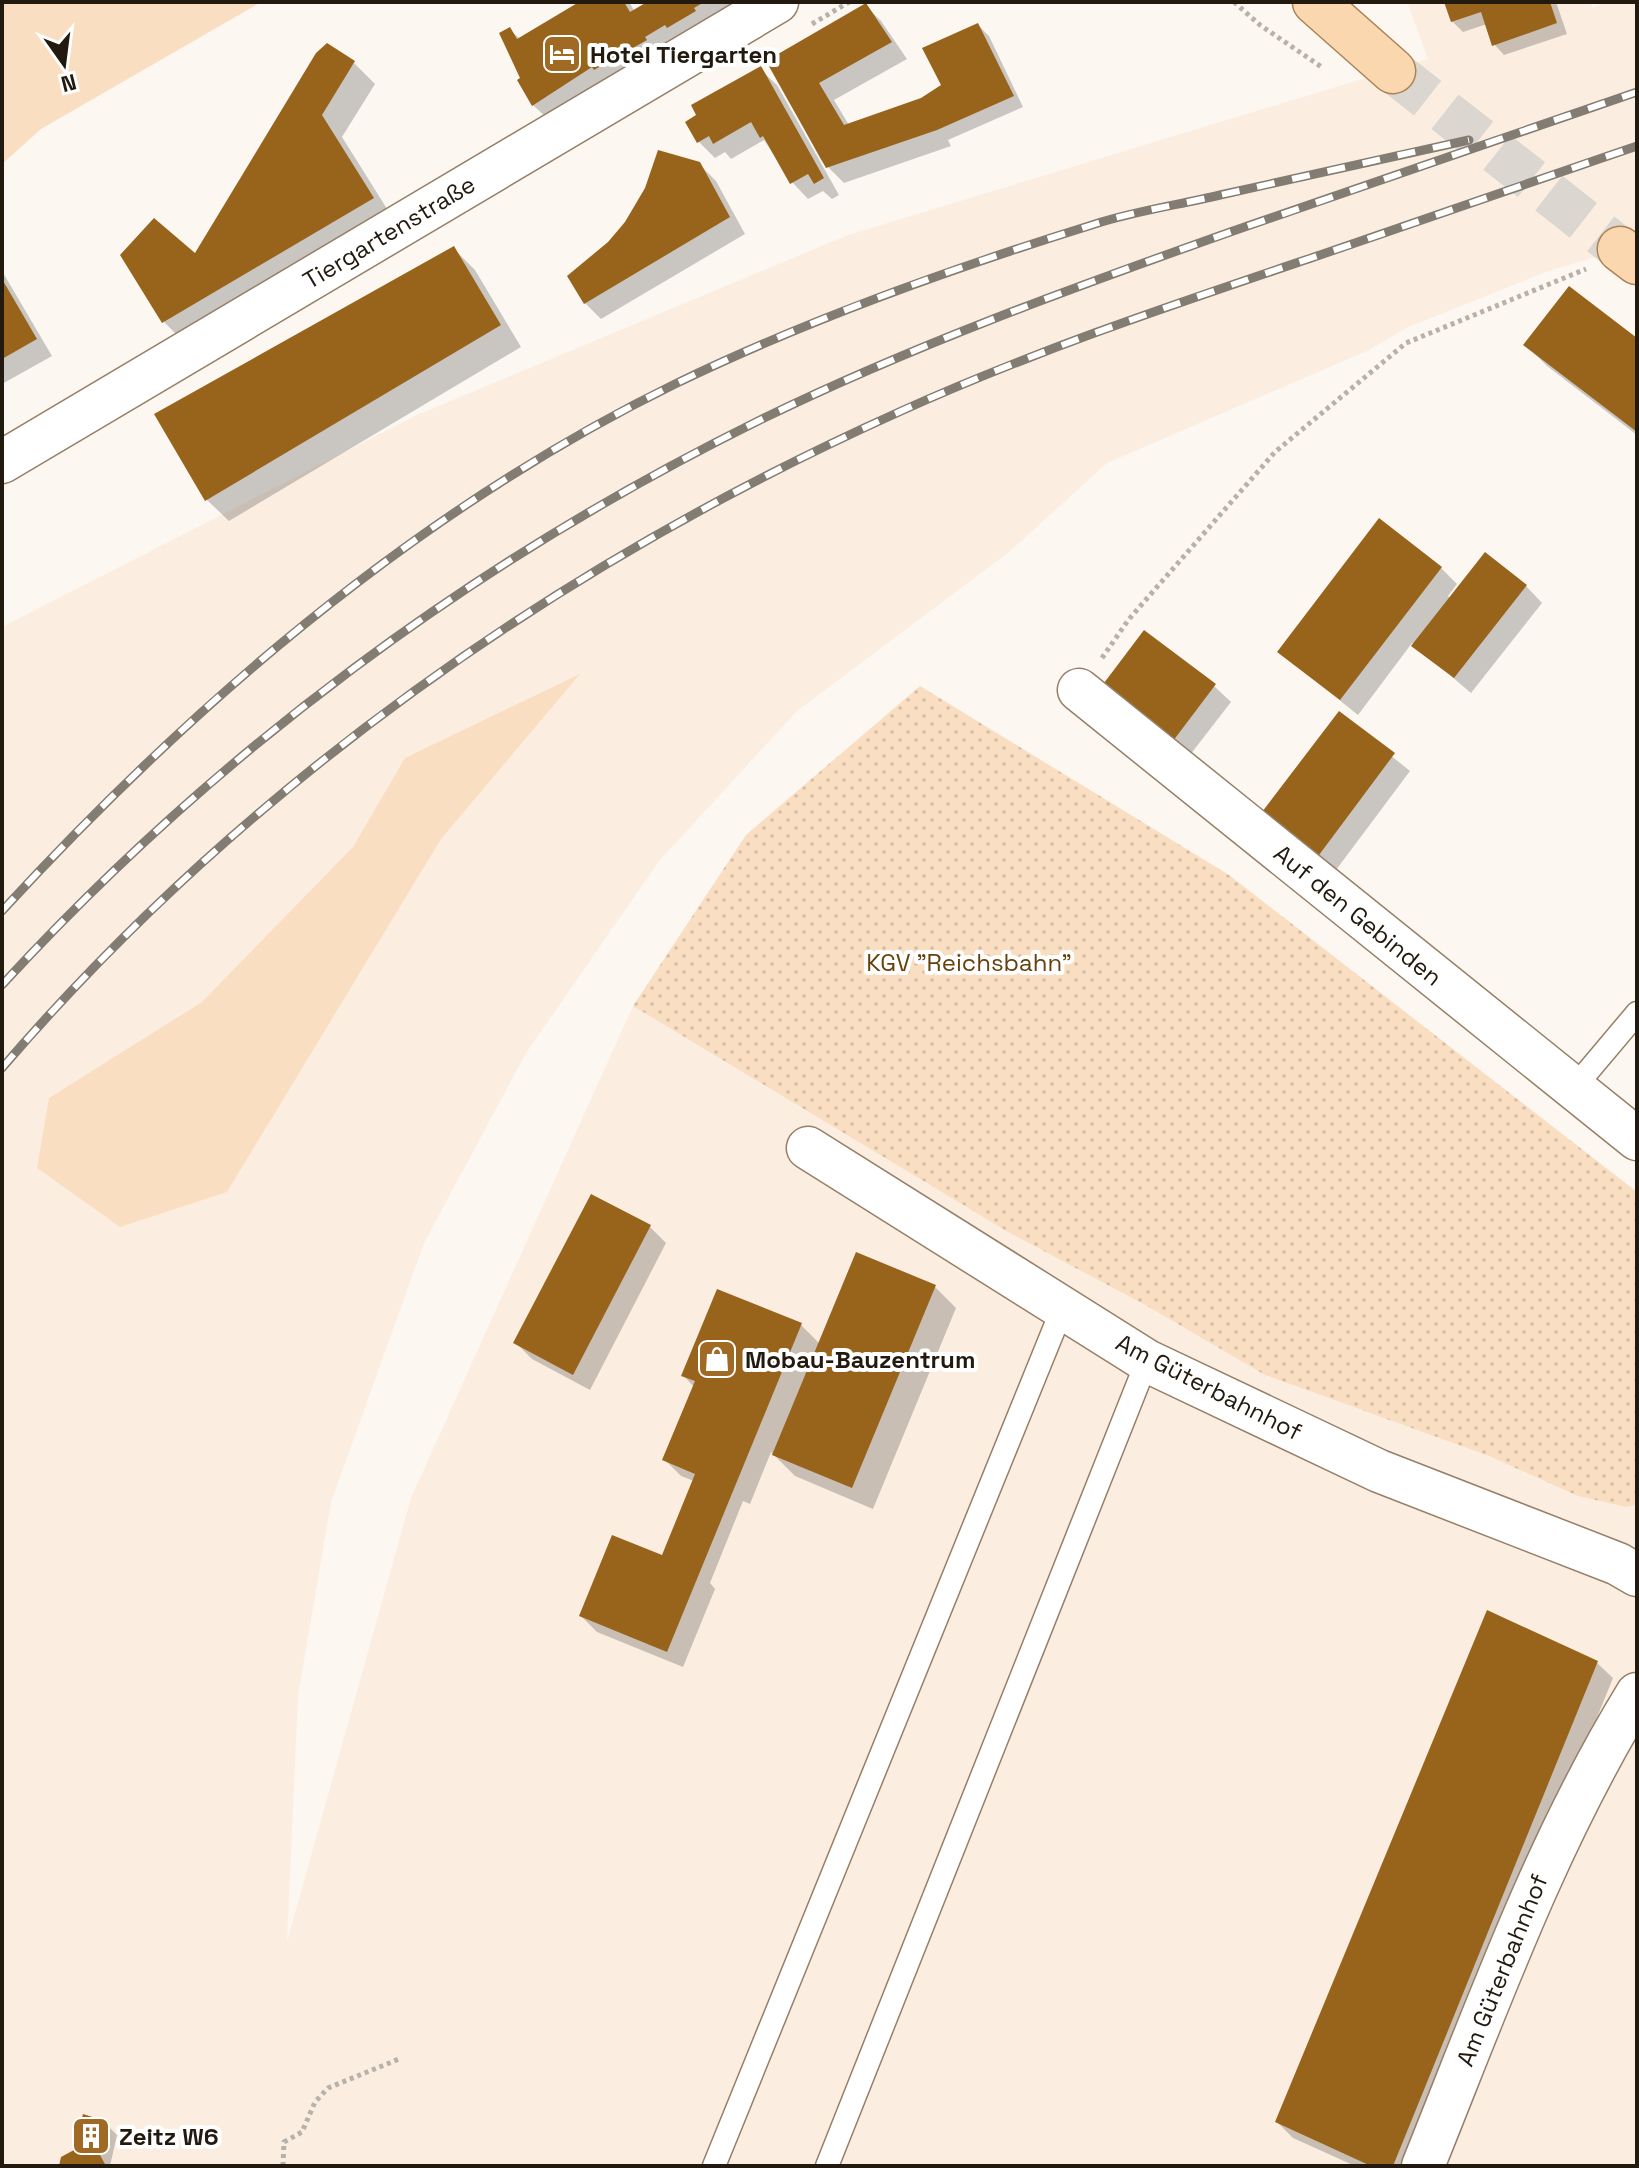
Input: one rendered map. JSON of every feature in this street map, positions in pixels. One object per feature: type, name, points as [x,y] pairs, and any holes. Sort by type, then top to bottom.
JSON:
[{"type":"main road","points":[[1315,2],[1393,71]]},
{"type":"street","name":"Tiergartenstraße","points":[[2,462],[777,2]]},
{"type":"street","name":"Auf den Gebinden","points":[[1079,690],[1637,1139]]},
{"type":"street","name":"Am Güterbahnhof","points":[[808,1148],[1147,1361],[1379,1471],[1618,1564],[1637,1575]]},
{"type":"street","name":"Am Güterbahnhof","points":[[1423,2166],[1548,1855],[1589,1775],[1637,1694]]},
{"type":"lane","points":[[1573,1089],[1637,1013]]},
{"type":"lane","points":[[714,2166],[1063,1307]]},
{"type":"lane","points":[[827,2166],[1147,1361]]},
{"type":"path","points":[[1234,2],[1260,25],[1334,75]]},
{"type":"path","points":[[1079,690],[1129,619],[1275,452],[1406,343],[1616,260]]},
{"type":"path","points":[[283,2166],[284,2142],[308,2126],[321,2095],[346,2078],[399,2059]]},
{"type":"shaded area","points":[[1407,2],[1590,2],[1593,8],[1605,2],[1637,2],[1637,244],[1546,272],[1408,327],[1369,350],[1107,463],[1009,552],[797,711],[659,861],[526,1053],[424,1243],[331,1502],[298,1696],[287,1942],[411,1498],[633,1006],[1008,1232],[1147,1306],[1265,1375],[1489,1456],[1578,1496],[1626,1507],[1637,1505],[1637,2166],[2,2166],[2,627],[417,415],[848,235],[1428,59]]},
{"type":"green space","points":[[2,2],[261,2],[41,129],[2,164]]},
{"type":"green space","points":[[580,674],[441,839],[227,1192],[120,1227],[37,1168],[49,1098],[202,1002],[353,847],[405,758]]},
{"type":"green space","name":"KGV \"Reichsbahn\"","points":[[920,686],[1229,875],[1637,1192],[1637,1505],[1626,1507],[1578,1496],[1489,1456],[1265,1375],[1147,1306],[1008,1232],[633,1006],[746,835]]},
{"type":"building","name":"Hotel Tiergarten","points":[[579,2],[624,2],[630,12],[647,2],[704,2],[694,8],[696,11],[667,28],[665,25],[645,37],[647,40],[594,70],[592,67],[532,106],[517,80],[520,78],[499,33],[510,27],[517,39]]},
{"type":"building","points":[[1444,2],[1550,2],[1557,23],[1492,46],[1481,12],[1451,22]]},
{"type":"building","points":[[866,3],[892,42],[819,83],[844,125],[921,98],[941,85],[922,48],[978,23],[1014,96],[937,130],[826,168],[766,61]]},
{"type":"building","points":[[327,43],[355,61],[322,115],[374,198],[162,323],[120,255],[154,218],[195,253],[316,53]]},
{"type":"building","points":[[761,66],[824,178],[814,184],[808,174],[790,184],[763,136],[760,138],[751,122],[713,144],[709,136],[697,143],[685,122],[696,115],[691,105]]},
{"type":"building","points":[[658,150],[700,162],[730,217],[584,304],[567,276],[608,242],[625,222],[645,188]]},
{"type":"building","points":[[454,246],[501,325],[205,501],[154,414]]},
{"type":"building","points":[[2,279],[37,339],[2,359]]},
{"type":"building","points":[[1569,286],[1637,338],[1637,432],[1523,345]]},
{"type":"building","points":[[1379,518],[1442,567],[1340,700],[1277,652]]},
{"type":"building","points":[[1485,552],[1527,585],[1454,678],[1411,646]]},
{"type":"building","points":[[1144,630],[1216,684],[1173,741],[1101,687]]},
{"type":"building","points":[[1339,711],[1395,753],[1319,855],[1262,812]]},
{"type":"building","points":[[591,1194],[651,1225],[573,1375],[513,1343]]},
{"type":"building","points":[[856,1252],[936,1285],[852,1488],[772,1455]]},
{"type":"building","points":[[717,1289],[802,1323],[667,1652],[579,1616],[612,1535],[662,1555],[695,1474],[662,1460],[695,1381],[681,1376]]},
{"type":"building","points":[[1487,1610],[1598,1661],[1393,2166],[1371,2166],[1275,2122]]},
{"type":"building","name":"Zeitz W6","points":[[83,2114],[108,2122],[100,2155],[106,2166],[59,2166],[61,2157],[74,2150]]},
{"type":"tunnel","points":[[1393,71],[1620,249]]},
{"type":"railway","points":[[2,985],[84,900],[170,818],[260,741],[354,668],[450,600],[550,535],[653,476],[816,394],[992,319],[1233,231],[1637,92]]},
{"type":"railway","points":[[2,911],[152,758],[314,616],[488,490],[580,434],[675,384],[777,338],[882,296],[1095,224],[1469,140]]},
{"type":"railway","points":[[2,1068],[96,965],[197,867],[303,776],[414,691],[530,612],[650,539],[773,472],[899,412],[1003,368],[1161,309],[1637,146]]},
{"type":"place","name":"Hotel Tiergarten","points":[[562,54]]},
{"type":"place","name":"Mobau-Bauzentrum","points":[[717,1359]]},
{"type":"place","name":"Zeitz W6","points":[[91,2136]]}]
